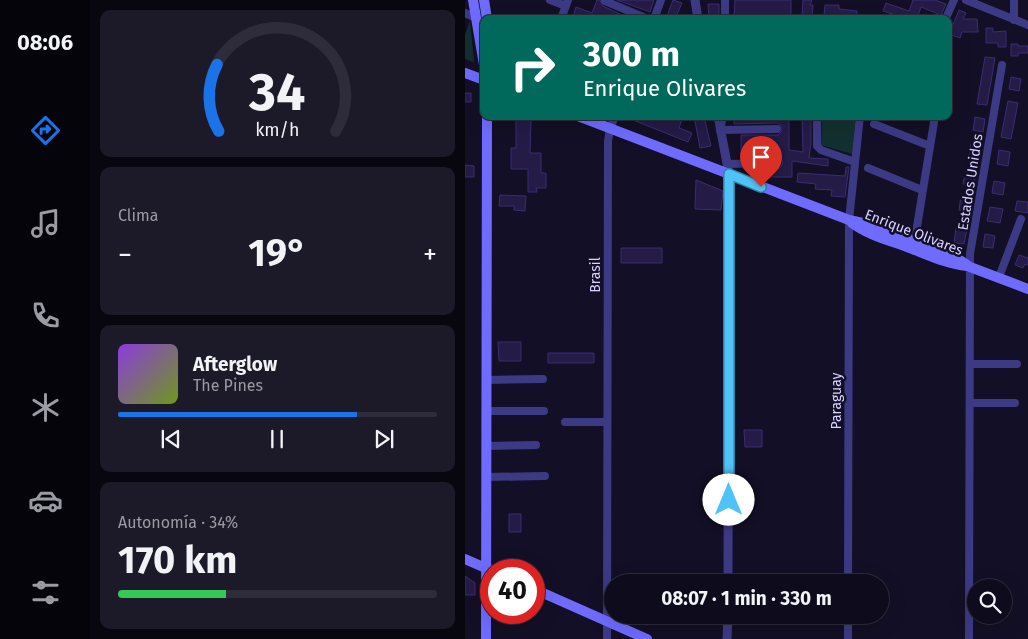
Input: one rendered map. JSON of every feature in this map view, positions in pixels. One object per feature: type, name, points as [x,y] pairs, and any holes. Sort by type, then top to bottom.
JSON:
[{"type":"main road","points":[[473,0],[480,42]]},
{"type":"main road","points":[[484,0],[486,15]]},
{"type":"main road","points":[[465,73],[480,79]]},
{"type":"main road","points":[[487,120],[486,477],[489,559]]},
{"type":"main road","name":"Enrique Olivares","points":[[588,120],[728,169],[849,220],[864,230],[914,245],[948,263],[970,267],[1028,289]]},
{"type":"main road","points":[[465,559],[480,566]]},
{"type":"main road","points":[[545,594],[604,620]]},
{"type":"main road","points":[[485,639],[486,624]]},
{"type":"main road","points":[[614,624],[647,639]]},
{"type":"street","points":[[550,0],[567,3],[562,15]]},
{"type":"street","points":[[655,15],[661,0]]},
{"type":"street","points":[[695,0],[698,15]]},
{"type":"street","points":[[725,0],[725,15]]},
{"type":"street","points":[[947,15],[954,0]]},
{"type":"street","points":[[967,0],[1028,25]]},
{"type":"street","points":[[1014,20],[1015,0]]},
{"type":"street","points":[[605,1],[638,15]]},
{"type":"street","points":[[465,13],[476,18]]},
{"type":"street","name":"Estados Unidos","points":[[969,639],[970,267],[971,250],[1002,65]]},
{"type":"street","name":"Brasil","points":[[607,574],[608,141],[613,120]]},
{"type":"street","points":[[718,120],[728,169],[728,574]]},
{"type":"street","points":[[720,130],[722,120]]},
{"type":"street","points":[[817,120],[817,146],[821,150],[855,162]]},
{"type":"street","name":"Paraguay","points":[[848,574],[849,220],[860,120]]},
{"type":"street","points":[[914,245],[934,120]]},
{"type":"street","points":[[874,124],[930,146]]},
{"type":"street","points":[[720,130],[777,129]]},
{"type":"street","points":[[728,169],[777,163]]},
{"type":"street","points":[[867,168],[922,190]]},
{"type":"street","points":[[999,277],[1021,219]]},
{"type":"street","points":[[970,364],[1017,364]]},
{"type":"street","points":[[487,380],[543,379]]},
{"type":"street","points":[[970,403],[1015,403]]},
{"type":"street","points":[[486,411],[544,411]]},
{"type":"street","points":[[565,422],[607,422]]},
{"type":"street","points":[[486,446],[535,445]]},
{"type":"street","points":[[486,477],[545,476]]},
{"type":"street","name":"Brasil","points":[[607,624],[607,639]]},
{"type":"street","points":[[727,639],[728,624]]},
{"type":"street","points":[[848,624],[848,639]]},
{"type":"green space","points":[[470,21],[474,62],[465,59],[465,35]]},
{"type":"green space","points":[[822,120],[856,120],[852,154],[821,145]]},
{"type":"building","points":[[597,0],[600,0],[603,6],[622,15],[574,15],[576,7],[592,13]]},
{"type":"building","points":[[617,0],[654,0],[650,12]]},
{"type":"building","points":[[673,0],[682,3],[677,15],[667,15]]},
{"type":"building","points":[[735,0],[791,0],[791,15],[734,15]]},
{"type":"building","points":[[803,0],[812,0],[810,5],[813,5],[812,15],[802,15]]},
{"type":"building","points":[[913,0],[935,0],[946,4],[941,15],[921,7],[918,15],[896,15],[883,11],[886,3],[909,11]]},
{"type":"building","points":[[708,4],[719,4],[719,15],[709,15]]},
{"type":"building","points":[[825,5],[839,5],[839,9],[857,11],[856,15],[824,15]]},
{"type":"building","points":[[959,10],[966,13],[963,19],[977,19],[978,32],[962,32],[960,38],[952,35],[952,27]]},
{"type":"building","points":[[986,28],[993,28],[993,32],[1006,31],[1006,47],[998,47],[998,43],[986,43]]},
{"type":"building","points":[[1011,44],[1028,46],[1028,53],[1018,53],[1018,56],[1011,56]]},
{"type":"building","points":[[985,57],[995,58],[987,105],[977,104]]},
{"type":"building","points":[[1011,77],[1021,79],[1019,91],[1009,89]]},
{"type":"building","points":[[465,93],[471,93],[471,102],[465,102]]},
{"type":"building","points":[[1008,101],[1018,103],[1011,139],[1001,137]]},
{"type":"building","points":[[975,117],[985,119],[983,132],[973,130]]},
{"type":"building","points":[[516,120],[531,120],[530,153],[541,153],[541,173],[546,173],[546,188],[536,188],[537,192],[528,192],[528,169],[511,169],[511,148],[516,148]]},
{"type":"building","points":[[633,120],[682,120],[679,128],[692,133],[688,142]]},
{"type":"building","points":[[695,120],[705,120],[711,146],[700,148]]},
{"type":"building","points":[[734,120],[789,120],[789,150],[803,152],[802,120],[811,120],[809,158],[828,159],[828,166],[792,161],[792,177],[770,177],[770,169],[780,168],[783,163],[782,160],[777,157],[741,158],[741,135],[778,135],[782,131],[782,127],[777,123],[734,124]]},
{"type":"building","points":[[971,144],[980,145],[978,158],[969,157]]},
{"type":"building","points":[[999,150],[1010,152],[1008,166],[997,164]]},
{"type":"building","points":[[465,165],[474,166],[474,177],[465,177]]},
{"type":"building","points":[[846,167],[849,167],[845,197],[831,196],[832,190],[815,189],[816,184],[797,182],[798,173],[845,176]]},
{"type":"building","points":[[966,170],[976,171],[974,185],[963,184]]},
{"type":"building","points":[[696,180],[723,191],[721,210],[695,209]]},
{"type":"building","points":[[994,181],[1005,183],[1003,195],[992,193]]},
{"type":"building","points":[[500,195],[526,196],[525,211],[514,210],[514,206],[499,206]]},
{"type":"building","points":[[961,196],[972,198],[970,212],[959,210]]},
{"type":"building","points":[[1017,201],[1028,202],[1028,213],[1015,211]]},
{"type":"building","points":[[990,207],[1003,209],[1000,223],[987,221]]},
{"type":"building","points":[[956,227],[967,229],[964,244],[954,243]]},
{"type":"building","points":[[985,234],[995,236],[993,248],[983,247]]},
{"type":"building","points":[[621,248],[662,248],[662,263],[621,263]]},
{"type":"building","points":[[1019,255],[1028,258],[1028,265],[1025,264],[1023,268],[1015,265]]},
{"type":"building","points":[[498,342],[521,342],[521,361],[499,361]]},
{"type":"building","points":[[548,353],[594,353],[594,363],[548,363]]},
{"type":"building","points":[[744,430],[762,430],[762,447],[745,447]]},
{"type":"building","points":[[509,514],[521,514],[521,532],[509,532]]},
{"type":"building","points":[[465,576],[475,583],[475,595],[465,595]]},
{"type":"route","points":[[729,500],[729,174],[761,187]]}]
